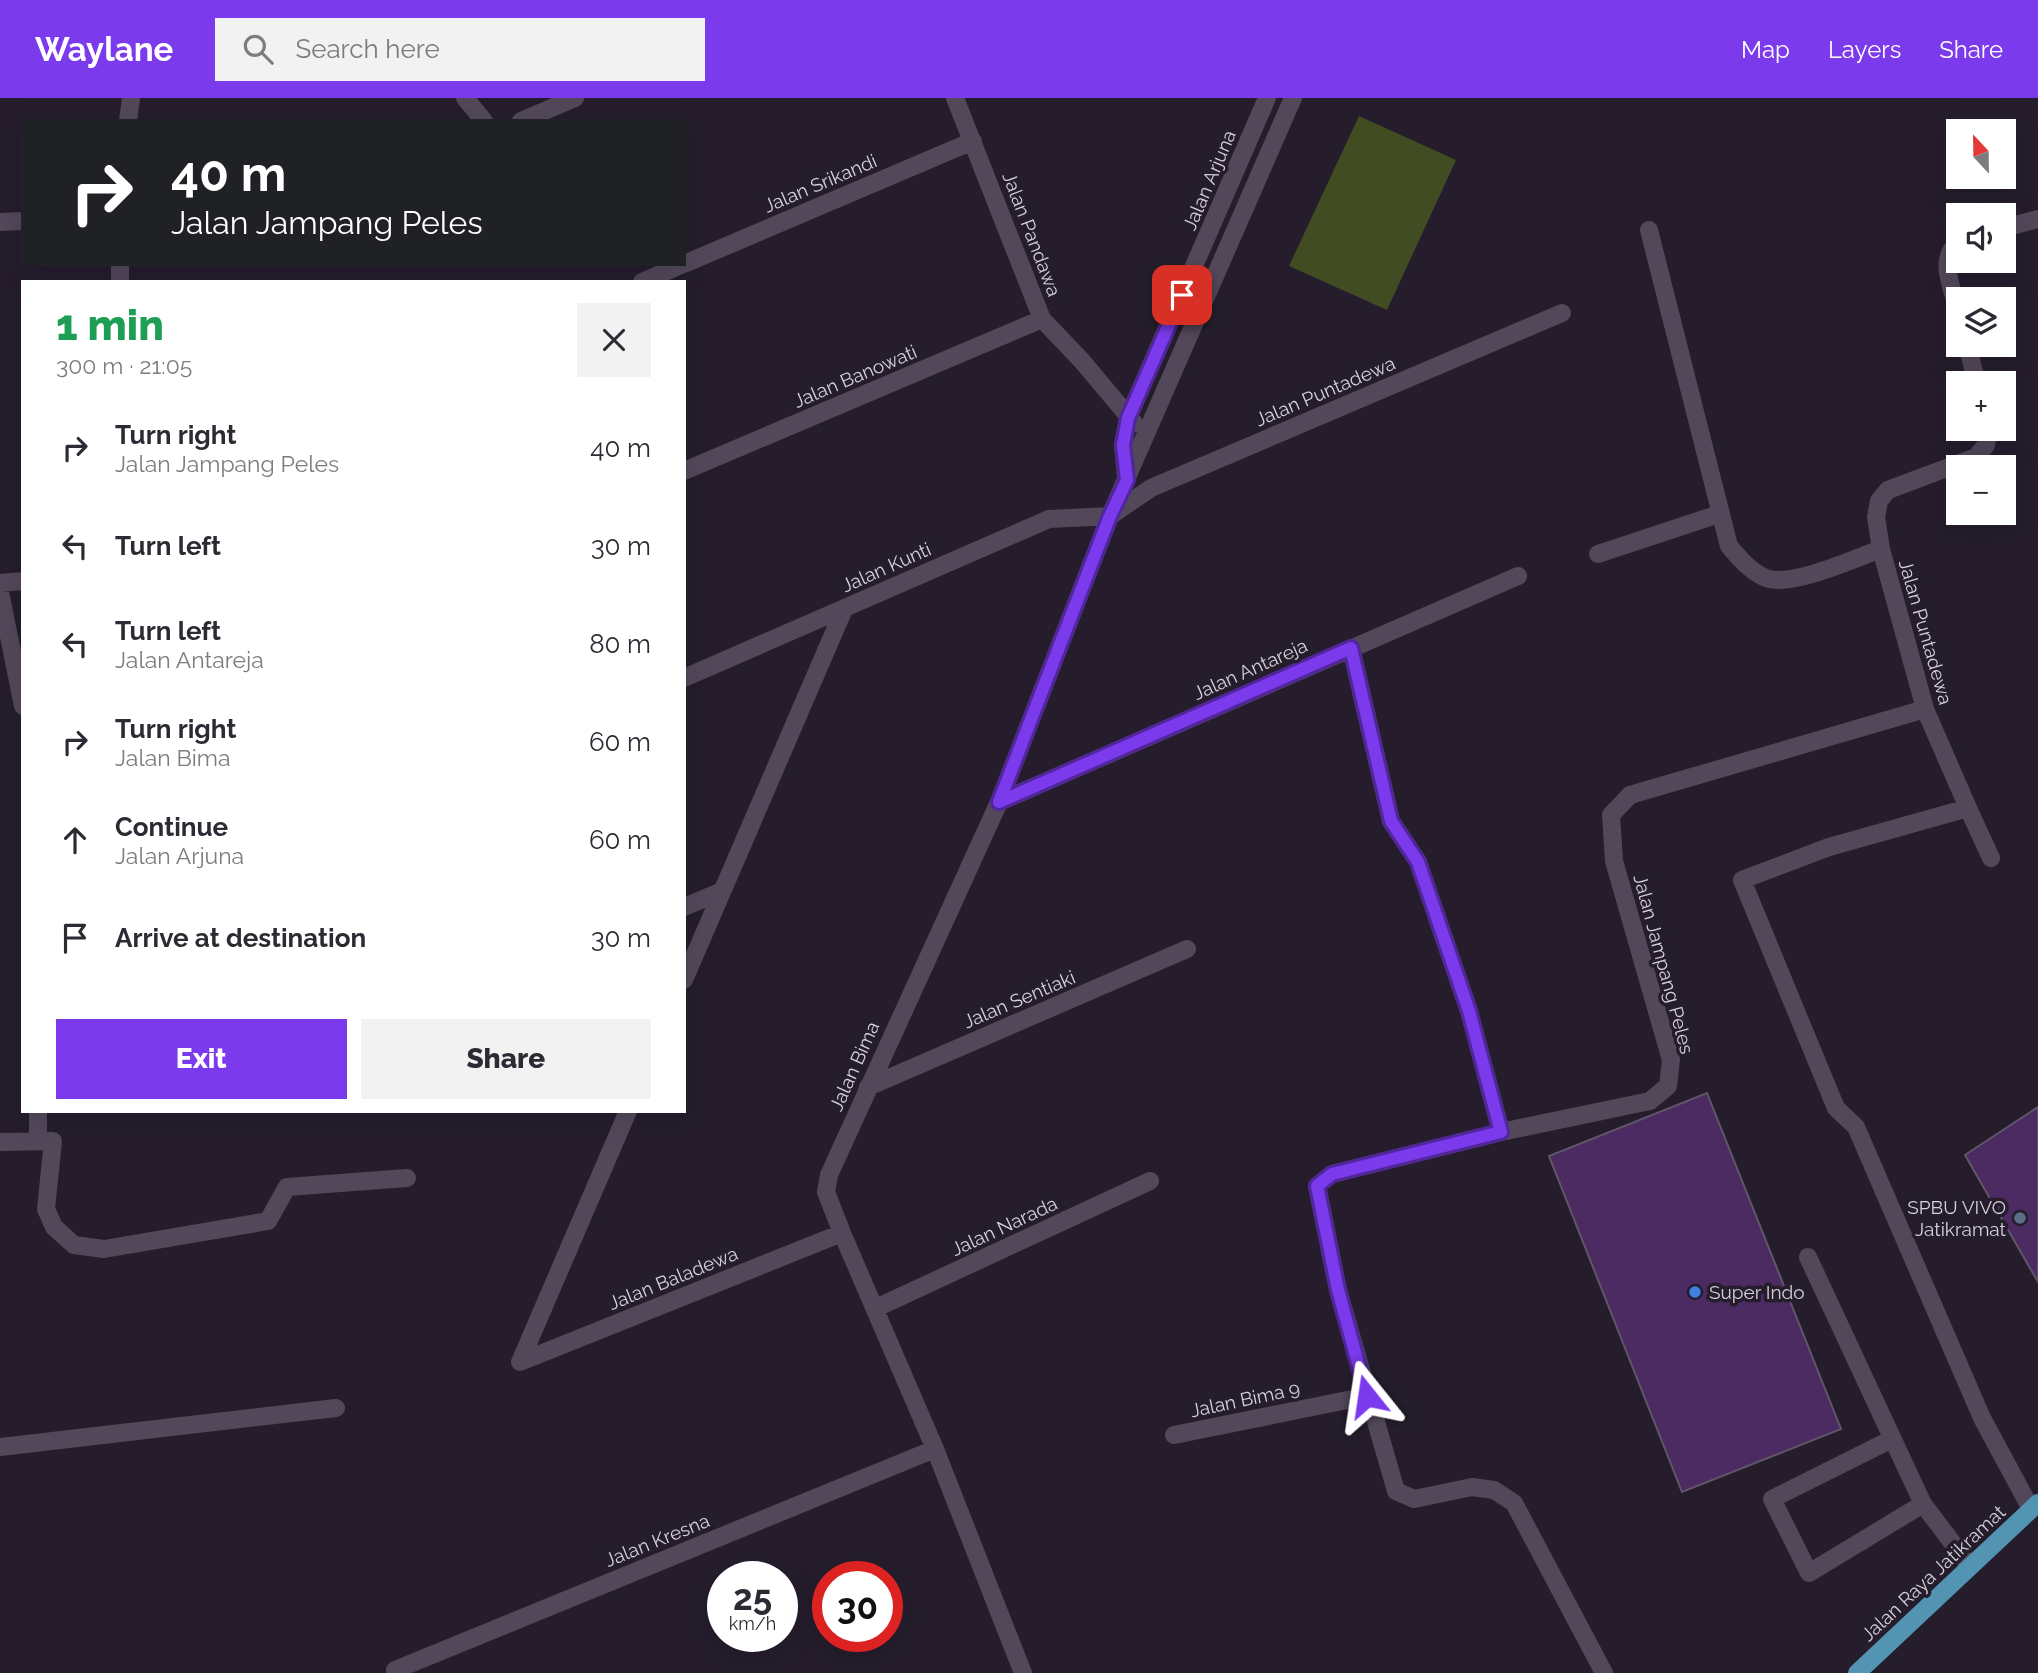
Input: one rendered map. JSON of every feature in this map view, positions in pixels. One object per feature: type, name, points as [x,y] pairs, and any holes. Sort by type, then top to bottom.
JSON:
[{"type":"main road","name":"Jalan Raya Jatikramat","points":[[1861,1671],[2035,1506]]},
{"type":"street","points":[[128,119],[131,98]]},
{"type":"street","points":[[465,98],[482,119]]},
{"type":"street","points":[[526,119],[575,98]]},
{"type":"street","name":"Jalan Pandawa","points":[[955,98],[1042,319],[1146,435]]},
{"type":"street","name":"Jalan Arjuna","points":[[1127,480],[1123,445],[1128,418],[1267,98]]},
{"type":"street","points":[[1127,480],[1293,98]]},
{"type":"street","name":"Jalan Srikandi","points":[[686,263],[973,141]]},
{"type":"street","points":[[2016,225],[2038,219]]},
{"type":"street","points":[[0,222],[21,221]]},
{"type":"street","name":"Jalan Puntadewa","points":[[1649,230],[1729,546],[1744,563],[1767,579],[1788,580],[1881,549],[1925,709],[1991,858]]},
{"type":"street","name":"Jalan Srikandi","points":[[647,280],[679,266]]},
{"type":"street","name":"Jalan Puntadewa","points":[[1110,516],[1151,488],[1562,313]]},
{"type":"street","name":"Jalan Banowati","points":[[686,470],[1042,319]]},
{"type":"street","points":[[1881,549],[1876,517],[1879,501],[1888,490],[1976,457],[1987,441]]},
{"type":"street","name":"Jalan Bima","points":[[1023,1673],[935,1449],[826,1192],[829,1175],[868,1087],[999,802],[1110,516],[1127,480]]},
{"type":"street","points":[[1598,554],[1719,514]]},
{"type":"street","name":"Jalan Kunti","points":[[686,677],[1049,519],[1110,516]]},
{"type":"street","name":"Jalan Antareja","points":[[999,802],[1518,576]]},
{"type":"street","points":[[0,583],[21,581]]},
{"type":"street","points":[[0,592],[21,696]]},
{"type":"street","points":[[686,975],[844,609]]},
{"type":"street","points":[[1351,648],[1391,821],[1418,862],[1469,1011],[1501,1132]]},
{"type":"street","name":"Jalan Jampang Peles","points":[[1604,1673],[1514,1503],[1494,1490],[1472,1486],[1413,1499],[1396,1491],[1338,1290],[1317,1186],[1332,1174],[1501,1132],[1650,1101],[1668,1086],[1671,1059],[1614,861],[1611,815],[1630,795],[1925,709]]},
{"type":"street","points":[[1968,808],[1829,846],[1742,880],[1836,1108],[1856,1127],[1982,1418],[2035,1506]]},
{"type":"street","points":[[686,906],[722,891]]},
{"type":"street","name":"Jalan Sentiaki","points":[[868,1087],[1187,949]]},
{"type":"street","points":[[38,1113],[38,1142]]},
{"type":"street","name":"Jalan Baladewa","points":[[627,1113],[520,1362],[842,1233]]},
{"type":"street","points":[[0,1142],[53,1141],[46,1209],[54,1227],[74,1245],[104,1249],[268,1221],[287,1187],[407,1178]]},
{"type":"street","name":"Jalan Narada","points":[[876,1308],[1150,1181]]},
{"type":"street","points":[[1808,1257],[1923,1504],[1970,1566]]},
{"type":"street","name":"Jalan Bima 9","points":[[1174,1435],[1367,1396]]},
{"type":"street","points":[[0,1447],[336,1408]]},
{"type":"street","points":[[1892,1440],[1772,1499],[1809,1573],[1923,1504]]},
{"type":"street","name":"Jalan Kresna","points":[[396,1670],[935,1449]]},
{"type":"green space","points":[[1359,116],[1456,160],[1387,310],[1289,266]]},
{"type":"building","name":"Super Indo","points":[[1707,1093],[1841,1429],[1682,1492],[1549,1156]]},
{"type":"building","name":"SPBU VIVO Jatikramat","points":[[2038,1107],[2038,1282],[1965,1155]]},
{"type":"place","name":"SPBU VIVO Jatikramat","points":[[2020,1218]]},
{"type":"place","name":"Super Indo","points":[[1695,1292]]},
{"type":"route","points":[[1182,295],[1128,418],[1123,445],[1127,480],[1110,516],[999,802],[1351,648],[1391,821],[1418,862],[1469,1011],[1501,1132],[1332,1174],[1317,1186],[1338,1290],[1367,1396]]}]
